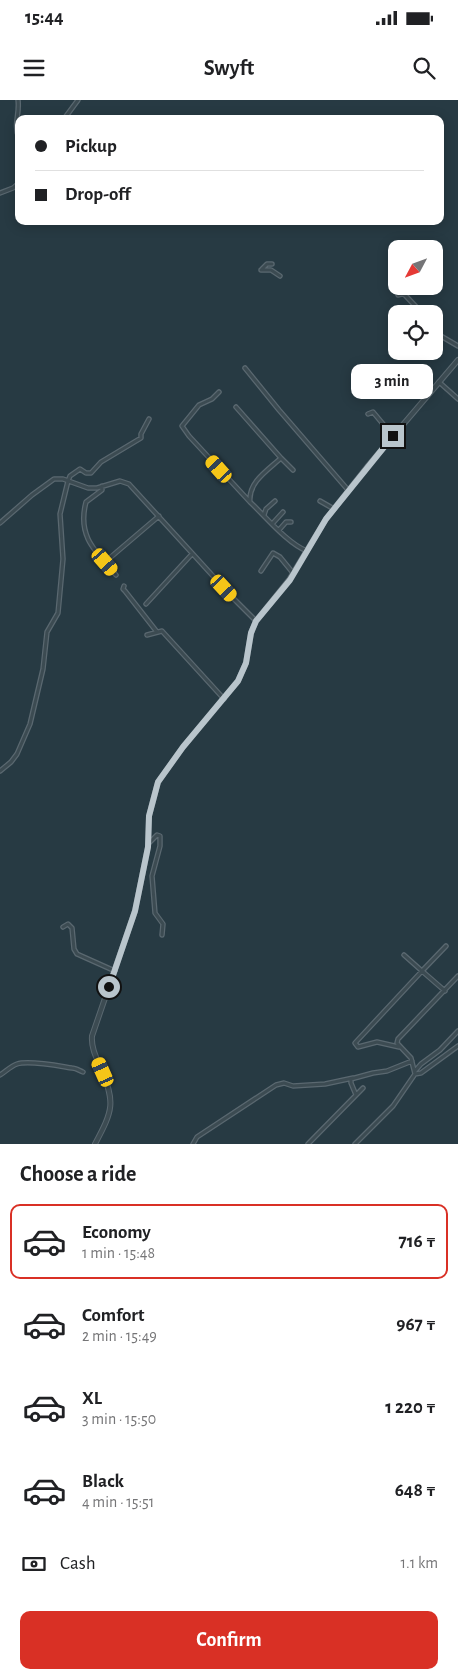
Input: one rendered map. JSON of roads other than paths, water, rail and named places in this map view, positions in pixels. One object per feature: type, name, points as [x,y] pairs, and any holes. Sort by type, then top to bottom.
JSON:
[{"type":"street","points":[[17,115],[18,100]]},
{"type":"street","points":[[67,115],[78,100]]},
{"type":"street","points":[[0,193],[15,187]]},
{"type":"street","points":[[272,264],[267,264],[260,271],[271,270],[280,276]]},
{"type":"street","points":[[405,295],[414,305]]},
{"type":"street","points":[[443,337],[458,346]]},
{"type":"street","points":[[95,1144],[110,1114],[111,1104],[106,1082],[95,1056],[92,1041],[135,911],[148,844],[149,816],[158,782],[183,747],[241,676],[246,663],[251,633],[256,621],[294,573],[321,526],[348,490],[458,360]]},
{"type":"street","points":[[245,368],[348,490]]},
{"type":"street","points":[[439,382],[458,399]]},
{"type":"street","points":[[219,392],[212,399],[199,405],[182,426],[250,502],[279,530],[301,548],[307,550]]},
{"type":"street","points":[[236,407],[293,470]]},
{"type":"street","points":[[368,414],[373,412],[393,436]]},
{"type":"street","points":[[0,771],[17,754],[30,724],[43,670],[47,632],[58,613],[64,559],[60,514],[70,476],[80,469],[86,474],[91,472],[101,462],[141,438],[140,434],[149,419]]},
{"type":"street","points":[[250,502],[253,486],[281,458]]},
{"type":"street","points":[[0,523],[54,479],[68,481],[88,488],[120,482],[129,484],[256,621]]},
{"type":"street","points":[[102,486],[102,490],[86,502],[83,525],[91,547],[116,575]]},
{"type":"street","points":[[264,515],[266,509],[274,501]]},
{"type":"street","points":[[320,501],[334,509]]},
{"type":"street","points":[[272,523],[283,512]]},
{"type":"street","points":[[105,562],[159,516]]},
{"type":"street","points":[[279,530],[286,522],[291,522]]},
{"type":"street","points":[[261,571],[273,553],[280,557],[294,573]]},
{"type":"street","points":[[146,604],[192,554]]},
{"type":"street","points":[[124,586],[123,589],[157,632]]},
{"type":"street","points":[[147,635],[162,631],[166,634],[224,699]]},
{"type":"street","points":[[148,844],[157,835],[160,836],[160,846],[152,876],[155,913],[163,924],[162,935]]},
{"type":"street","points":[[63,927],[68,924],[72,928],[74,950],[77,954],[115,971]]},
{"type":"street","points":[[402,1048],[377,1042],[358,1047],[355,1043],[446,946]]},
{"type":"street","points":[[404,955],[445,991]]},
{"type":"street","points":[[415,1073],[408,1054],[397,1043],[398,1039],[458,976]]},
{"type":"street","points":[[355,1144],[392,1106],[421,1064],[440,1050],[458,1031]]},
{"type":"street","points":[[415,1073],[421,1073],[458,1046]]},
{"type":"street","points":[[193,1144],[197,1137],[276,1085],[284,1083],[293,1086],[325,1084],[387,1072],[412,1061]]},
{"type":"street","points":[[0,1075],[16,1064],[49,1064],[73,1068],[83,1072]]},
{"type":"street","points":[[353,1078],[351,1083],[356,1095]]},
{"type":"street","points":[[308,1144],[363,1088]]}]
